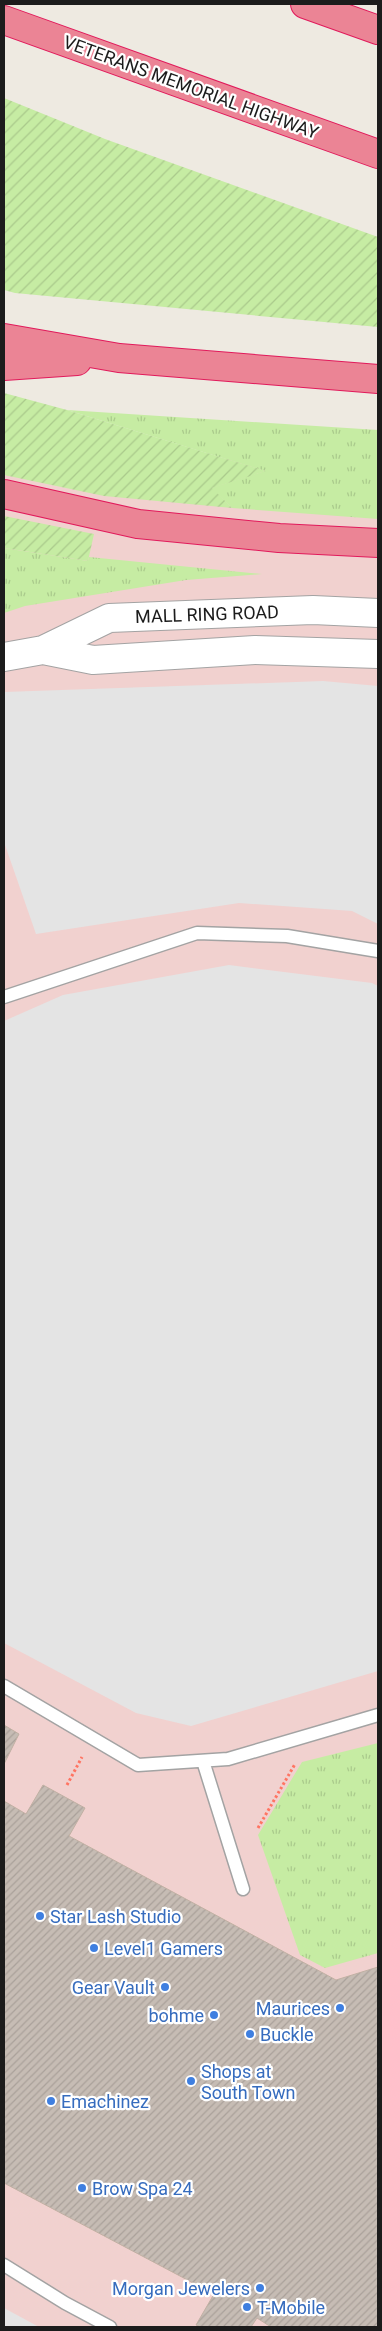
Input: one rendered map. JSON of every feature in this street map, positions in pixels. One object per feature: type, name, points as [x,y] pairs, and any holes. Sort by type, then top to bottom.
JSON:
[{"type":"highway","points":[[304,4],[378,30]]},
{"type":"highway","name":"VETERANS MEMORIAL HIGHWAY","points":[[4,20],[378,154]]},
{"type":"highway","points":[[4,338],[120,358],[378,379]]},
{"type":"highway","points":[[4,366],[120,358]]},
{"type":"highway","points":[[4,494],[138,524],[280,538],[378,543]]},
{"type":"street","name":"MALL RING ROAD","points":[[4,657],[43,650],[109,618],[313,610],[378,613]]},
{"type":"street","name":"MALL RING ROAD","points":[[43,650],[93,660],[255,650],[378,654]]},
{"type":"lane","points":[[4,997],[197,933],[287,936],[378,951]]},
{"type":"lane","points":[[4,1686],[138,1765],[228,1759],[378,1715]]},
{"type":"lane","points":[[203,1761],[243,1889]]},
{"type":"lane","points":[[4,2265],[65,2303],[110,2327]]},
{"type":"path","points":[[67,1785],[83,1756]]},
{"type":"path","points":[[258,1828],[300,1756]]},
{"type":"shaded area","name":"Shops at South Town","points":[[163,452],[378,475],[378,2327],[4,2327],[4,463]]},
{"type":"shaded area","points":[[323,681],[378,686],[378,924],[352,911],[239,903],[36,934],[4,842],[4,692]]},
{"type":"shaded area","points":[[229,965],[372,983],[378,986],[378,1671],[191,1726],[136,1713],[4,1643],[4,1021],[63,995]]},
{"type":"shaded area","points":[[4,2308],[39,2327],[4,2327]]},
{"type":"green space","points":[[4,98],[105,139],[378,237],[378,327],[15,293],[4,290]]},
{"type":"green space","points":[[4,393],[67,410],[266,471],[212,488],[232,508],[104,496],[4,475]]},
{"type":"green space","points":[[67,410],[378,430],[378,519],[232,508],[211,488],[265,471]]},
{"type":"green space","points":[[4,516],[94,534],[88,561],[4,548]]},
{"type":"green space","points":[[4,548],[88,561],[89,557],[262,574],[186,580],[25,606],[4,613]]},
{"type":"green space","points":[[378,1743],[378,1953],[325,1968],[300,1955],[258,1835],[302,1762]]},
{"type":"building","points":[[4,1725],[19,1734],[4,1764]]},
{"type":"building","name":"Shops at South Town","points":[[43,1785],[85,1808],[69,1836],[336,1980],[378,1967],[378,2327],[271,2327],[257,2318],[251,2327],[201,2327],[196,2325],[214,2294],[4,2183],[4,1801],[26,1814]]},
{"type":"place","name":"Star Lash Studio","points":[[40,1916]]},
{"type":"place","name":"Level1 Gamers","points":[[94,1948]]},
{"type":"place","name":"Gear Vault","points":[[165,1987]]},
{"type":"place","name":"Maurices","points":[[340,2008]]},
{"type":"place","name":"bohme","points":[[214,2015]]},
{"type":"place","name":"Buckle","points":[[250,2034]]},
{"type":"place","name":"Shops at South Town","points":[[191,2081]]},
{"type":"place","name":"Emachinez","points":[[51,2101]]},
{"type":"place","name":"Brow Spa 24","points":[[82,2188]]},
{"type":"place","name":"Morgan Jewelers","points":[[260,2288]]},
{"type":"place","name":"T-Mobile","points":[[247,2307]]}]
